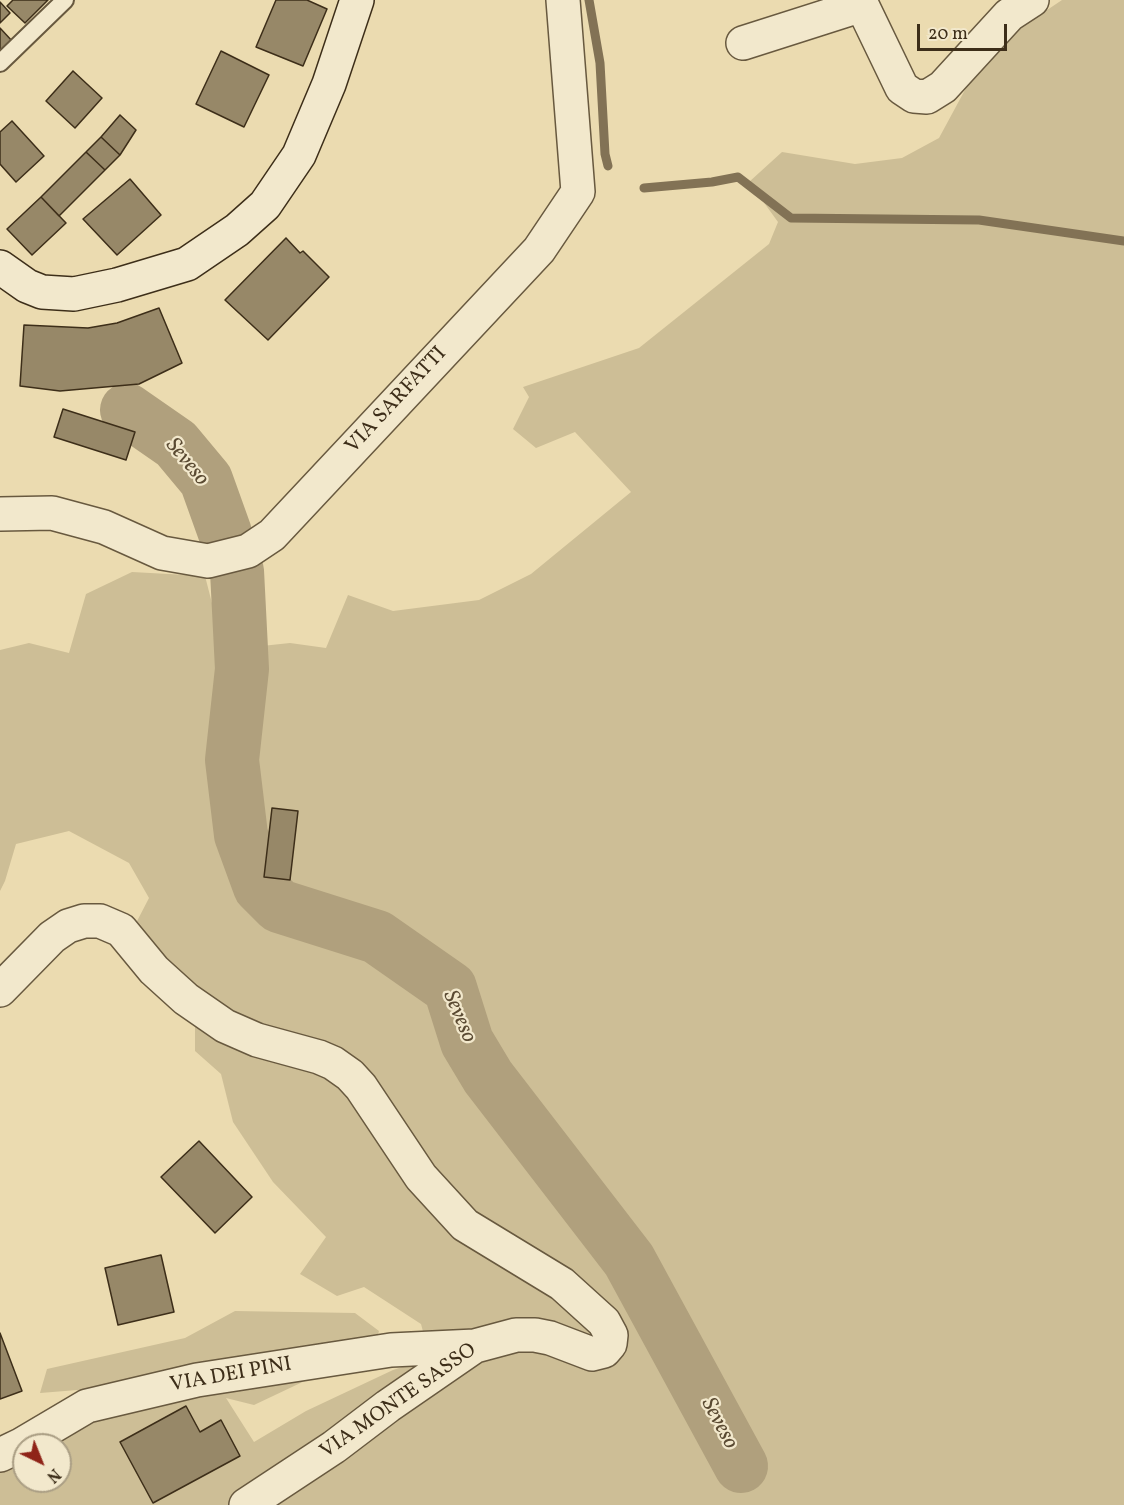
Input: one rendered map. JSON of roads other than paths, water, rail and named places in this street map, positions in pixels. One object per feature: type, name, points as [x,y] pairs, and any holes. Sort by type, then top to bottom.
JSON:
[{"type":"street","points":[[0,267],[13,285],[59,295],[74,294],[117,285],[187,264],[237,230],[265,205],[299,155],[329,84],[357,0]]},
{"type":"street","name":"VIA SARFATTI","points":[[0,514],[52,513],[104,527],[162,553],[208,561],[248,551],[272,534],[539,250],[578,192],[563,0]]},
{"type":"street","points":[[743,43],[862,5],[902,88],[914,96],[927,97],[943,87],[1009,15],[1032,0]]},
{"type":"street","name":"VIA MONTE SASSO","points":[[0,990],[52,937],[68,926],[84,921],[100,921],[121,930],[154,970],[186,999],[225,1026],[257,1040],[319,1057],[333,1063],[350,1075],[361,1087],[421,1177],[465,1225],[562,1284],[604,1322],[611,1335],[610,1344],[604,1350],[592,1353],[535,1335],[516,1335],[475,1346],[388,1406],[334,1447],[246,1505]]},
{"type":"street","name":"VIA DEI PINI","points":[[0,1455],[87,1406],[197,1380],[391,1350],[475,1346]]},
{"type":"lane","points":[[0,63],[65,0]]},
{"type":"waterway","points":[[589,0],[600,63],[605,154],[608,166]]},
{"type":"waterway","points":[[644,188],[712,182],[738,177],[791,218],[979,220],[1124,241]]},
{"type":"waterway","name":"Seveso","points":[[127,410],[176,444],[206,480],[225,533]]},
{"type":"waterway","name":"Seveso","points":[[237,571],[242,669],[232,760],[241,835],[260,887],[279,906],[377,937],[450,988],[467,1042],[488,1077],[629,1260],[741,1466]]}]
